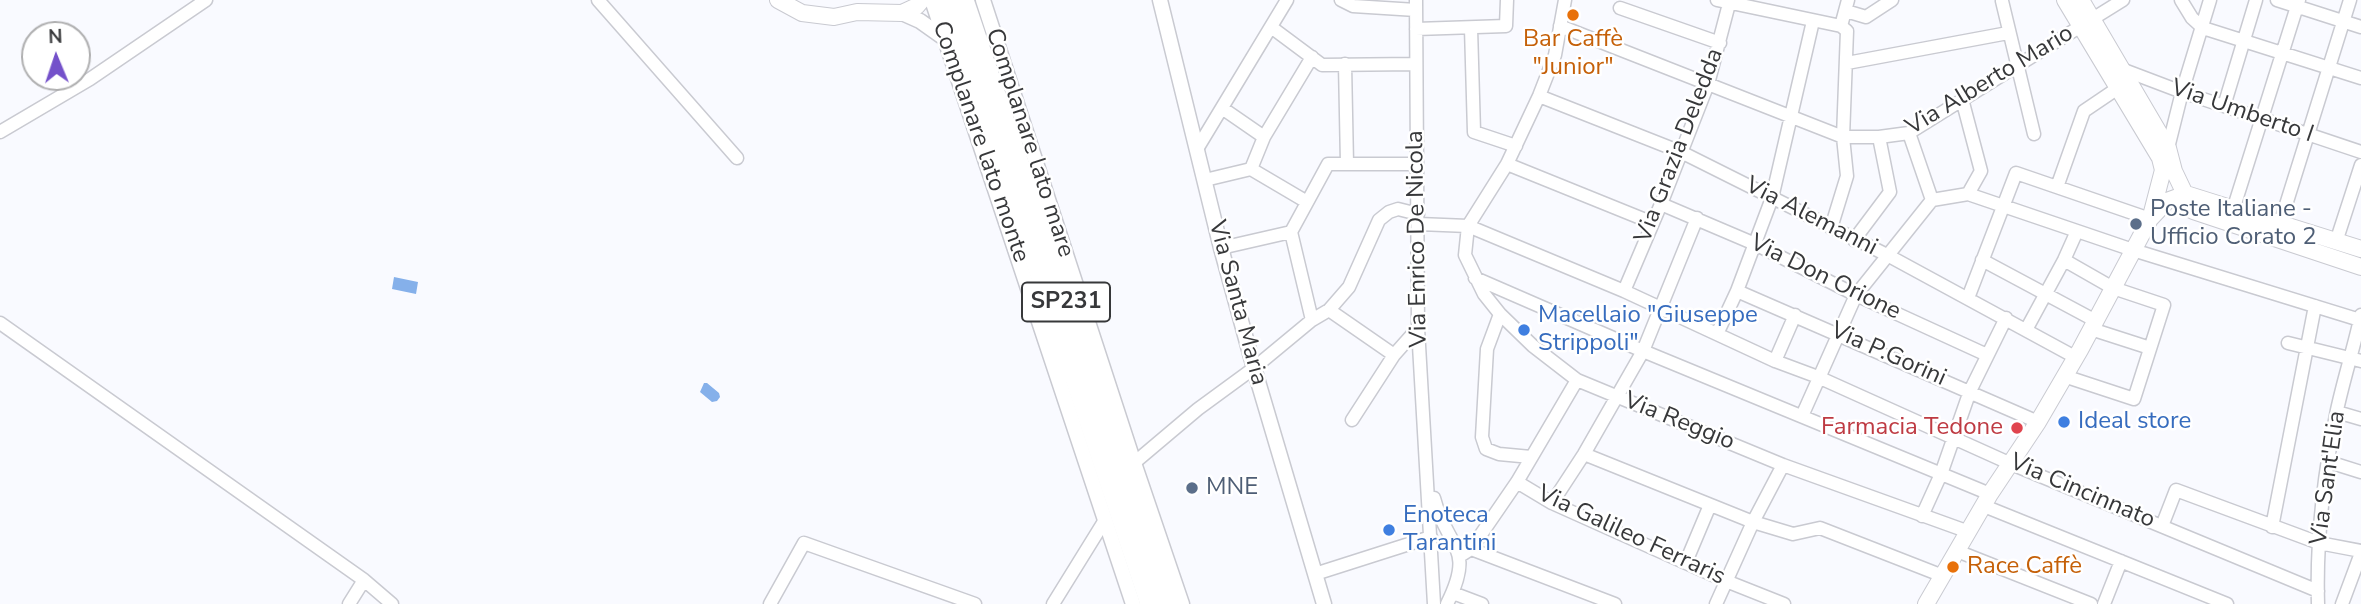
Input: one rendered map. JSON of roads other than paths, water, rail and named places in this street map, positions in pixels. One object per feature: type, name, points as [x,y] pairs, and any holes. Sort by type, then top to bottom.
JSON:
[{"type":"highway","name":"SP231","points":[[948,0],[1150,604]]},
{"type":"highway","name":"SP231","points":[[964,0],[1168,604]]},
{"type":"main road","points":[[778,0],[802,13],[834,17],[858,12],[902,13],[917,6],[922,0]]},
{"type":"main road","points":[[858,12],[875,0]]},
{"type":"main road","points":[[1926,604],[2009,463],[2038,422],[2093,325],[2150,219],[2166,162],[2124,70],[2065,0]]},
{"type":"main road","points":[[2081,0],[2087,23],[2118,88],[2186,194],[2193,211],[2361,267]]},
{"type":"main road","points":[[2150,219],[2167,201],[2186,194],[2361,249]]},
{"type":"street","points":[[0,132],[90,79],[206,0]]},
{"type":"street","points":[[598,0],[737,158]]},
{"type":"street","name":"Complanare lato monte","points":[[932,0],[1133,604]]},
{"type":"street","name":"Complanare lato mare","points":[[983,0],[1182,604]]},
{"type":"street","points":[[991,25],[996,0]]},
{"type":"street","name":"Via Santa Maria","points":[[1160,0],[1221,248],[1324,604]]},
{"type":"street","points":[[1197,149],[1287,0]]},
{"type":"street","points":[[1341,0],[1353,6],[1416,5]]},
{"type":"street","points":[[1416,29],[1506,26],[1507,0]]},
{"type":"street","points":[[1468,226],[1507,164],[1539,96],[1555,55],[1564,0]]},
{"type":"street","points":[[1785,15],[1788,0]]},
{"type":"street","points":[[1840,26],[1847,6],[1866,17],[1892,0]]},
{"type":"street","name":"Via Alberto Mario","points":[[1560,26],[1843,137],[1879,136],[1909,133],[2123,0]]},
{"type":"street","points":[[2181,0],[2192,18],[2203,28],[2361,78]]},
{"type":"street","points":[[2166,162],[2182,92],[2210,0]]},
{"type":"street","points":[[2224,106],[2256,0]]},
{"type":"street","points":[[2277,0],[2298,3],[2361,27]]},
{"type":"street","points":[[2280,224],[2350,0]]},
{"type":"street","points":[[1725,1],[1840,26],[1847,32],[1843,137],[1847,176],[1831,228]]},
{"type":"street","name":"Via Grazia Deledda","points":[[1624,291],[1708,84],[1720,43],[1725,1]]},
{"type":"street","points":[[2001,1],[2034,134]]},
{"type":"street","points":[[2233,210],[2298,3]]},
{"type":"street","name":"Via Enrico De Nicola","points":[[1416,5],[1418,328],[1429,477],[1434,604]]},
{"type":"street","points":[[1620,8],[1720,43]]},
{"type":"street","points":[[902,13],[920,21],[944,38]]},
{"type":"street","points":[[1717,334],[1737,291],[1772,198],[1813,21]]},
{"type":"street","points":[[1271,27],[1322,65],[1416,64]]},
{"type":"street","points":[[1471,27],[1474,132],[1516,146]]},
{"type":"street","points":[[1847,62],[2008,33]]},
{"type":"street","points":[[1251,169],[1264,137],[1312,57]]},
{"type":"street","points":[[1345,64],[1347,164]]},
{"type":"street","name":"Via Umberto I","points":[[2124,70],[2361,152]]},
{"type":"street","points":[[2057,187],[2084,111],[2118,88]]},
{"type":"street","name":"Via Alemanni","points":[[1539,96],[1681,152],[1889,256],[2075,357]]},
{"type":"street","points":[[1962,99],[1981,171],[1968,194]]},
{"type":"street","points":[[1222,108],[1264,137]]},
{"type":"street","points":[[1909,133],[1933,200]]},
{"type":"street","points":[[1854,240],[1890,192],[1879,136]]},
{"type":"street","points":[[1312,320],[1291,232],[1328,164],[1417,164]]},
{"type":"street","points":[[1507,164],[1653,223]]},
{"type":"street","points":[[2336,242],[2361,165]]},
{"type":"street","points":[[1205,180],[1251,169],[1307,202]]},
{"type":"street","points":[[1968,298],[2016,173],[2150,219]]},
{"type":"street","points":[[1802,416],[1856,295],[1933,200],[1968,194],[2133,250],[2315,306],[2360,317]]},
{"type":"street","name":"Via Don Orione","points":[[1661,204],[1755,244],[1856,295],[1987,355]]},
{"type":"street","name":"Via Cincinnato","points":[[1329,310],[1349,288],[1379,220],[1398,209],[1419,219],[1468,226],[1624,291],[1775,361],[1818,377],[2009,463],[2162,526],[2318,598]]},
{"type":"street","points":[[1552,503],[1584,454],[1643,351],[1698,218]]},
{"type":"street","name":"Via Reggio","points":[[1468,226],[1465,255],[1475,277],[1500,314],[1533,346],[1577,380],[1783,465],[1969,532]]},
{"type":"street","points":[[2026,330],[2077,231]]},
{"type":"street","points":[[1221,248],[1291,232]]},
{"type":"street","points":[[1982,260],[2093,325],[2150,348]]},
{"type":"street","points":[[2064,260],[2113,288],[2164,305],[2134,399],[2064,376]]},
{"type":"street","points":[[1475,277],[1643,351],[1941,474],[1987,500],[2121,561],[2227,604]]},
{"type":"street","name":"Via P.Gorini","points":[[1737,291],[2038,422]]},
{"type":"street","points":[[2272,527],[2315,306]]},
{"type":"street","points":[[1134,463],[1198,409],[1254,368],[1312,320],[1329,310],[1394,355]]},
{"type":"street","points":[[1500,314],[1487,349],[1482,436],[1486,449],[1499,454],[1531,457]]},
{"type":"street","points":[[1775,361],[1795,315]]},
{"type":"street","name":"Via Sant'Elia","points":[[2318,598],[2319,543],[2329,462],[2337,412],[2355,360],[2360,317]]},
{"type":"street","points":[[1922,516],[1941,474],[1970,391],[2006,318]]},
{"type":"street","points":[[0,323],[364,580],[392,604]]},
{"type":"street","points":[[1352,421],[1394,355],[1418,328]]},
{"type":"street","points":[[2288,343],[2355,360]]},
{"type":"street","points":[[1482,604],[1450,598],[1466,553],[1517,482],[1577,380]]},
{"type":"street","points":[[2337,412],[2361,419]]},
{"type":"street","points":[[1584,454],[1753,522],[1793,534],[1820,528],[1943,576]]},
{"type":"street","points":[[2329,462],[2361,471]]},
{"type":"street","points":[[1716,604],[1753,522],[1783,465]]},
{"type":"street","name":"Via Enrico De Nicola","points":[[1429,477],[1437,509],[1466,553]]},
{"type":"street","name":"Via Galileo Ferraris","points":[[1517,482],[1552,503],[1784,604]]},
{"type":"street","points":[[2162,526],[2176,490],[2319,543],[2361,552],[2342,604]]},
{"type":"street","points":[[1686,562],[1710,505]]},
{"type":"street","points":[[1053,604],[1105,520]]},
{"type":"street","points":[[1315,574],[1431,537]]},
{"type":"street","points":[[770,604],[804,542],[975,604]]},
{"type":"street","points":[[1957,551],[2091,604]]},
{"type":"street","points":[[1466,553],[1615,604]]},
{"type":"street","points":[[2104,604],[2121,561]]},
{"type":"street","points":[[349,604],[364,580]]},
{"type":"water","points":[[394,277],[418,282],[416,294],[392,289]]},
{"type":"water","points":[[704,383],[719,393],[717,401],[712,402],[700,392]]},
{"type":"place","name":"Bar Caffè \"Junior\"","points":[[1573,15]]},
{"type":"place","name":"Poste Italiane - Ufficio Corato 2","points":[[2136,224]]},
{"type":"place","name":"Macellaio \"Giuseppe Strippoli\"","points":[[1524,330]]},
{"type":"place","name":"Ideal store","points":[[2064,422]]},
{"type":"place","name":"Farmacia Tedone","points":[[2017,428]]},
{"type":"place","name":"MNE","points":[[1192,488]]},
{"type":"place","name":"Enoteca Tarantini","points":[[1389,530]]},
{"type":"place","name":"Race Caffè","points":[[1953,567]]}]
